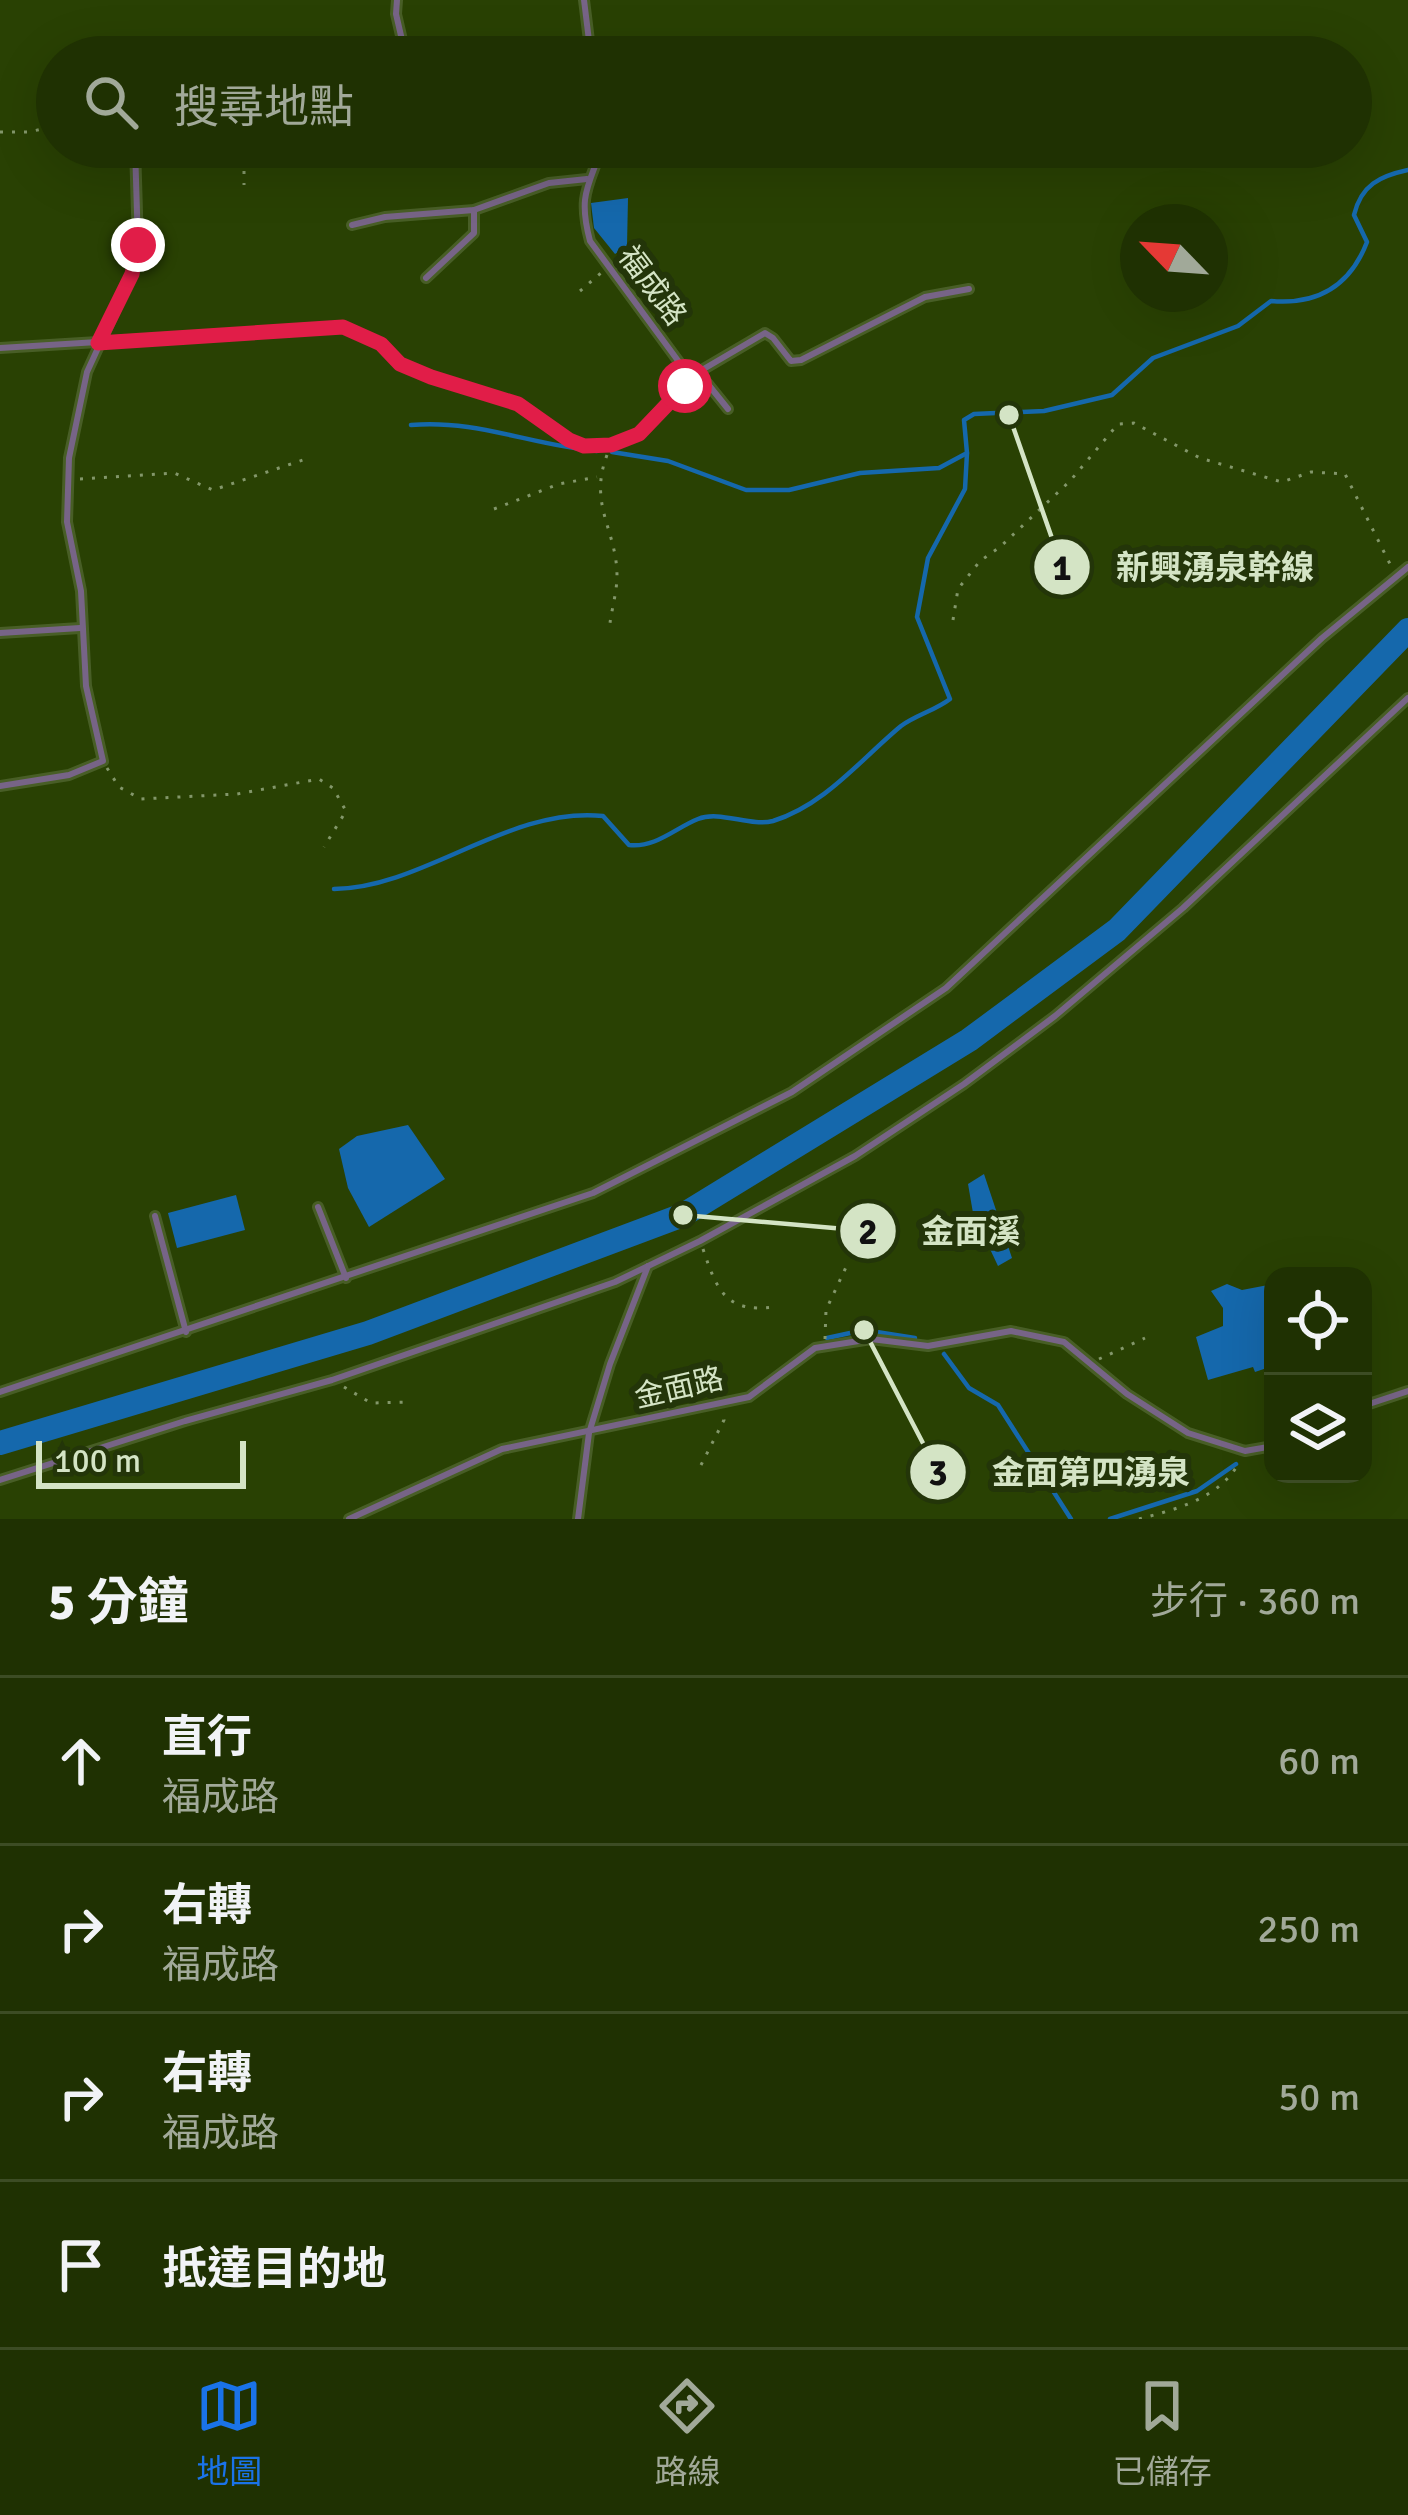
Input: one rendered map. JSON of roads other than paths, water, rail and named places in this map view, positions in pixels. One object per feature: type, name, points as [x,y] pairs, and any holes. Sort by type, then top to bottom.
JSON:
[{"type":"lane","points":[[397,0],[402,36]]},
{"type":"lane","points":[[584,0],[588,36]]},
{"type":"lane","points":[[0,786],[69,775],[103,761],[86,686],[81,591],[67,522],[68,458],[86,372],[132,274],[138,245],[136,168]]},
{"type":"lane","name":"福成路","points":[[592,168],[584,217],[590,241],[690,377]]},
{"type":"lane","points":[[352,225],[385,217],[474,210],[549,183],[587,179]]},
{"type":"lane","points":[[426,278],[474,233],[474,210]]},
{"type":"lane","points":[[0,348],[343,327],[381,344],[400,364],[518,404],[569,440],[584,446],[611,445],[639,434],[690,377],[765,333],[791,361],[801,360],[925,296],[969,289]]},
{"type":"lane","points":[[699,373],[728,409]]},
{"type":"lane","points":[[0,1393],[593,1193],[792,1092],[946,988],[1322,638],[1408,567]]},
{"type":"lane","points":[[0,633],[82,628]]},
{"type":"lane","points":[[0,1480],[332,1380],[615,1282],[855,1156],[1055,1016],[1183,908],[1408,698]]},
{"type":"lane","points":[[318,1207],[346,1278]]},
{"type":"lane","points":[[155,1216],[187,1332]]},
{"type":"lane","points":[[578,1519],[590,1433],[610,1364],[648,1266]]},
{"type":"lane","name":"金面路","points":[[349,1519],[502,1449],[748,1397],[815,1348],[871,1340],[928,1346],[1011,1331],[1064,1342],[1154,1414],[1219,1445],[1245,1450],[1264,1447]]},
{"type":"lane","points":[[1372,1403],[1408,1391]]},
{"type":"water","points":[[628,198],[627,246],[615,254],[594,228],[591,203]]},
{"type":"water","points":[[408,1125],[445,1179],[369,1227],[348,1188],[339,1149],[357,1136]]},
{"type":"water","points":[[984,1174],[1012,1258],[998,1266],[973,1213],[968,1184]]},
{"type":"water","points":[[236,1195],[245,1230],[177,1248],[168,1213]]},
{"type":"water","points":[[1227,1284],[1242,1290],[1264,1286],[1264,1369],[1255,1372],[1253,1367],[1208,1380],[1196,1337],[1223,1326],[1223,1308],[1211,1291]]},
{"type":"waterway","points":[[612,452],[668,461],[746,490],[789,490],[860,473],[939,468],[967,453],[964,420],[974,414],[1044,411],[1112,395],[1153,358],[1238,326],[1271,301],[1303,300],[1330,289],[1351,270],[1367,242],[1354,215],[1361,196],[1380,179],[1408,170]]},
{"type":"waterway","points":[[411,425],[482,429],[597,451]]},
{"type":"waterway","points":[[334,889],[401,876],[500,834],[568,816],[603,816],[629,845],[639,845],[707,817],[773,821],[809,804],[901,726],[950,699],[917,617],[928,558],[965,489],[967,453]]},
{"type":"waterway","points":[[0,1443],[368,1333],[683,1215],[969,1040],[1117,930],[1408,630]]},
{"type":"waterway","points":[[827,1338],[864,1330],[915,1338]]},
{"type":"waterway","points":[[944,1354],[969,1388],[998,1405],[1071,1519]]},
{"type":"waterway","points":[[1110,1519],[1197,1491],[1236,1464]]},
{"type":"place","name":"新興湧泉幹線","points":[[1009,415]]},
{"type":"place","name":"金面溪","points":[[683,1215]]},
{"type":"place","name":"金面第四湧泉","points":[[864,1330]]}]
